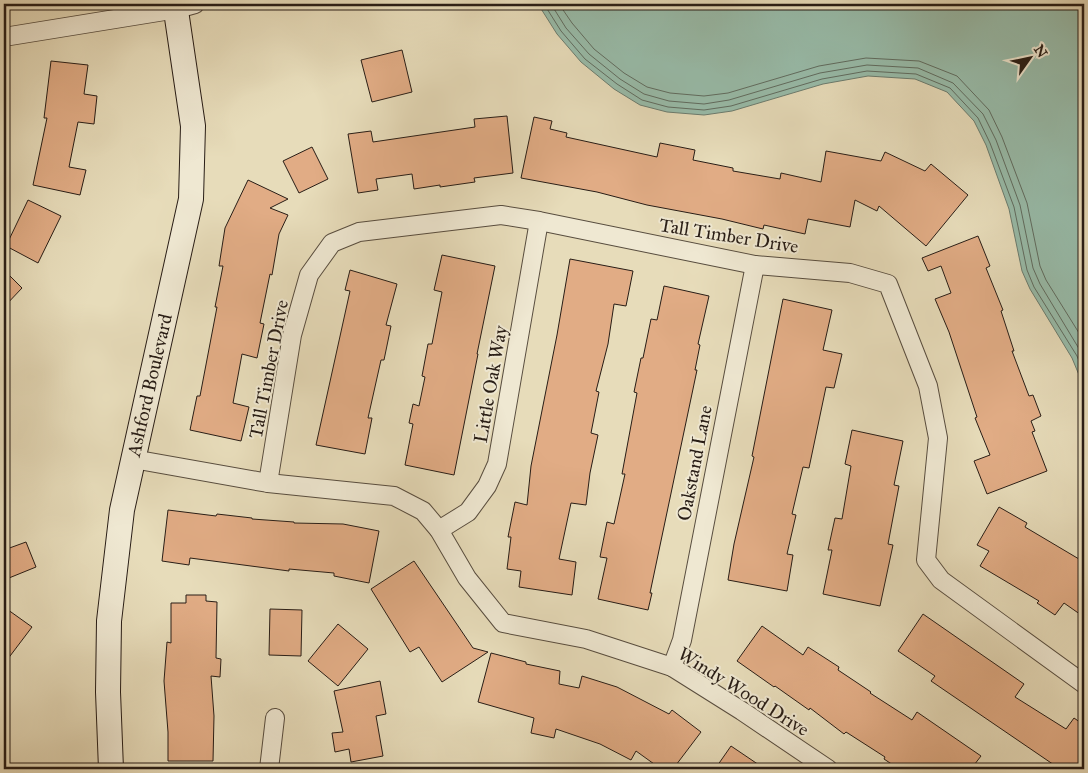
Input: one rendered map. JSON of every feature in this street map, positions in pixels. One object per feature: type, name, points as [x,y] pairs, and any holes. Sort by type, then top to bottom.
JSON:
[{"type":"street","points":[[4,37],[182,5]]},
{"type":"street","name":"Ashford Boulevard","points":[[111,769],[108,692],[109,622],[122,510],[191,199],[193,126],[182,5]]},
{"type":"street","name":"Tall Timber Drive","points":[[268,483],[292,335],[309,275],[332,243],[359,232],[501,216],[539,221],[755,265],[850,273],[888,284],[928,386],[938,438],[926,560],[941,580],[1084,684]]},
{"type":"street","name":"Little Oak Way","points":[[439,530],[468,512],[487,486],[497,464],[539,221]]},
{"type":"street","name":"Oakstand Lane","points":[[672,667],[682,640],[755,265]]},
{"type":"street","name":"Windy Wood Drive","points":[[132,459],[268,483],[394,496],[422,511],[439,530],[467,578],[503,623],[586,639],[672,667],[828,769]]},
{"type":"street","points":[[269,769],[276,718]]},
{"type":"water","points":[[538,4],[1084,4],[1084,387],[1072,358],[1030,289],[1022,271],[1009,209],[986,145],[974,121],[947,92],[915,79],[868,76],[823,84],[732,111],[704,115],[667,112],[640,105],[614,89],[581,62],[557,34]]},
{"type":"building","points":[[402,50],[412,92],[372,102],[361,60]]},
{"type":"building","points":[[51,61],[88,65],[84,94],[97,96],[94,124],[78,122],[69,167],[86,170],[80,195],[33,185],[47,118],[44,118]]},
{"type":"building","points":[[507,116],[513,173],[474,178],[475,182],[414,189],[412,174],[376,179],[378,190],[358,193],[348,134],[371,131],[373,142],[475,127],[474,119]]},
{"type":"building","points":[[534,117],[552,121],[550,129],[567,133],[566,137],[657,157],[660,143],[695,150],[693,160],[733,168],[733,171],[780,179],[781,173],[821,182],[826,151],[881,161],[885,152],[925,171],[931,164],[968,195],[926,246],[879,206],[877,211],[855,200],[850,227],[808,219],[805,234],[764,225],[763,229],[647,205],[597,192],[521,178]]},
{"type":"building","points":[[312,147],[328,179],[299,193],[283,161]]},
{"type":"building","points":[[248,180],[288,199],[270,208],[288,215],[279,234],[272,275],[270,274],[260,323],[264,324],[257,358],[242,354],[233,403],[249,407],[241,441],[190,430],[197,396],[200,396],[217,307],[215,307],[223,266],[219,266],[225,228]]},
{"type":"building","points":[[28,200],[61,216],[38,263],[6,246]]},
{"type":"building","points":[[978,236],[990,266],[986,268],[1003,310],[1001,311],[1014,351],[1012,351],[1029,396],[1033,395],[1041,416],[1031,421],[1035,431],[1032,432],[1047,471],[987,494],[974,461],[990,455],[975,418],[977,417],[949,332],[935,299],[951,293],[941,266],[928,271],[922,258]]},
{"type":"building","points":[[442,255],[495,266],[454,475],[405,465],[413,424],[409,423],[413,404],[419,406],[425,377],[422,376],[428,344],[432,344],[442,292],[434,290]]},
{"type":"building","points":[[570,259],[633,271],[626,306],[614,304],[608,344],[596,391],[599,392],[591,433],[598,435],[586,505],[571,503],[559,559],[576,562],[572,595],[519,587],[521,571],[507,569],[511,537],[508,537],[515,502],[527,505],[531,466]]},
{"type":"building","points":[[4,270],[22,288],[4,307]]},
{"type":"building","points":[[350,270],[397,284],[386,325],[391,326],[384,360],[381,360],[368,418],[372,418],[365,454],[316,445],[350,291],[345,290]]},
{"type":"building","points":[[664,286],[709,296],[698,344],[700,345],[695,370],[697,370],[648,610],[598,599],[607,558],[600,557],[607,522],[614,524],[625,474],[622,474],[637,393],[634,392],[641,358],[643,358],[651,319],[657,320]]},
{"type":"building","points":[[783,299],[832,310],[823,350],[842,354],[834,388],[826,387],[809,468],[803,467],[792,514],[796,515],[787,554],[793,555],[787,591],[728,580],[734,544],[754,457],[752,456]]},
{"type":"building","points":[[852,430],[903,441],[894,485],[899,486],[888,544],[893,545],[880,606],[823,594],[832,550],[828,550],[835,518],[842,519],[851,466],[845,464]]},
{"type":"building","points":[[999,507],[1027,523],[1025,527],[1084,562],[1084,617],[1064,603],[1055,615],[1037,603],[1039,601],[980,566],[989,551],[977,545]]},
{"type":"building","points":[[168,510],[294,523],[343,524],[379,531],[369,583],[334,576],[334,573],[289,569],[289,571],[190,558],[189,565],[162,561]]},
{"type":"building","points":[[26,542],[36,567],[4,580],[4,550]]},
{"type":"building","points":[[414,561],[473,648],[488,652],[442,682],[419,647],[410,652],[371,589]]},
{"type":"building","points":[[186,595],[206,595],[206,601],[217,602],[216,658],[221,659],[220,677],[211,676],[214,716],[213,761],[168,761],[164,681],[167,642],[171,643],[171,603],[186,603]]},
{"type":"building","points":[[4,607],[32,627],[4,664]]},
{"type":"building","points":[[270,609],[302,610],[301,656],[269,655]]},
{"type":"building","points":[[923,614],[1024,684],[1015,697],[1066,729],[1074,718],[1084,725],[1084,769],[1060,769],[931,681],[935,676],[898,651]]},
{"type":"building","points":[[338,624],[368,649],[338,686],[308,661]]},
{"type":"building","points":[[762,626],[803,655],[808,647],[839,667],[838,670],[870,693],[912,720],[917,712],[981,756],[971,769],[899,769],[884,759],[885,757],[846,732],[844,734],[810,708],[809,710],[737,661]]},
{"type":"building","points":[[491,653],[526,662],[526,664],[560,671],[559,684],[579,688],[582,676],[617,687],[669,714],[672,710],[701,732],[673,769],[661,769],[636,751],[631,760],[600,744],[556,729],[554,738],[531,733],[534,718],[478,702]]},
{"type":"building","points":[[380,681],[386,714],[376,716],[383,756],[351,762],[349,749],[335,752],[332,733],[343,732],[334,691]]},
{"type":"building","points":[[731,746],[765,769],[715,769]]}]
